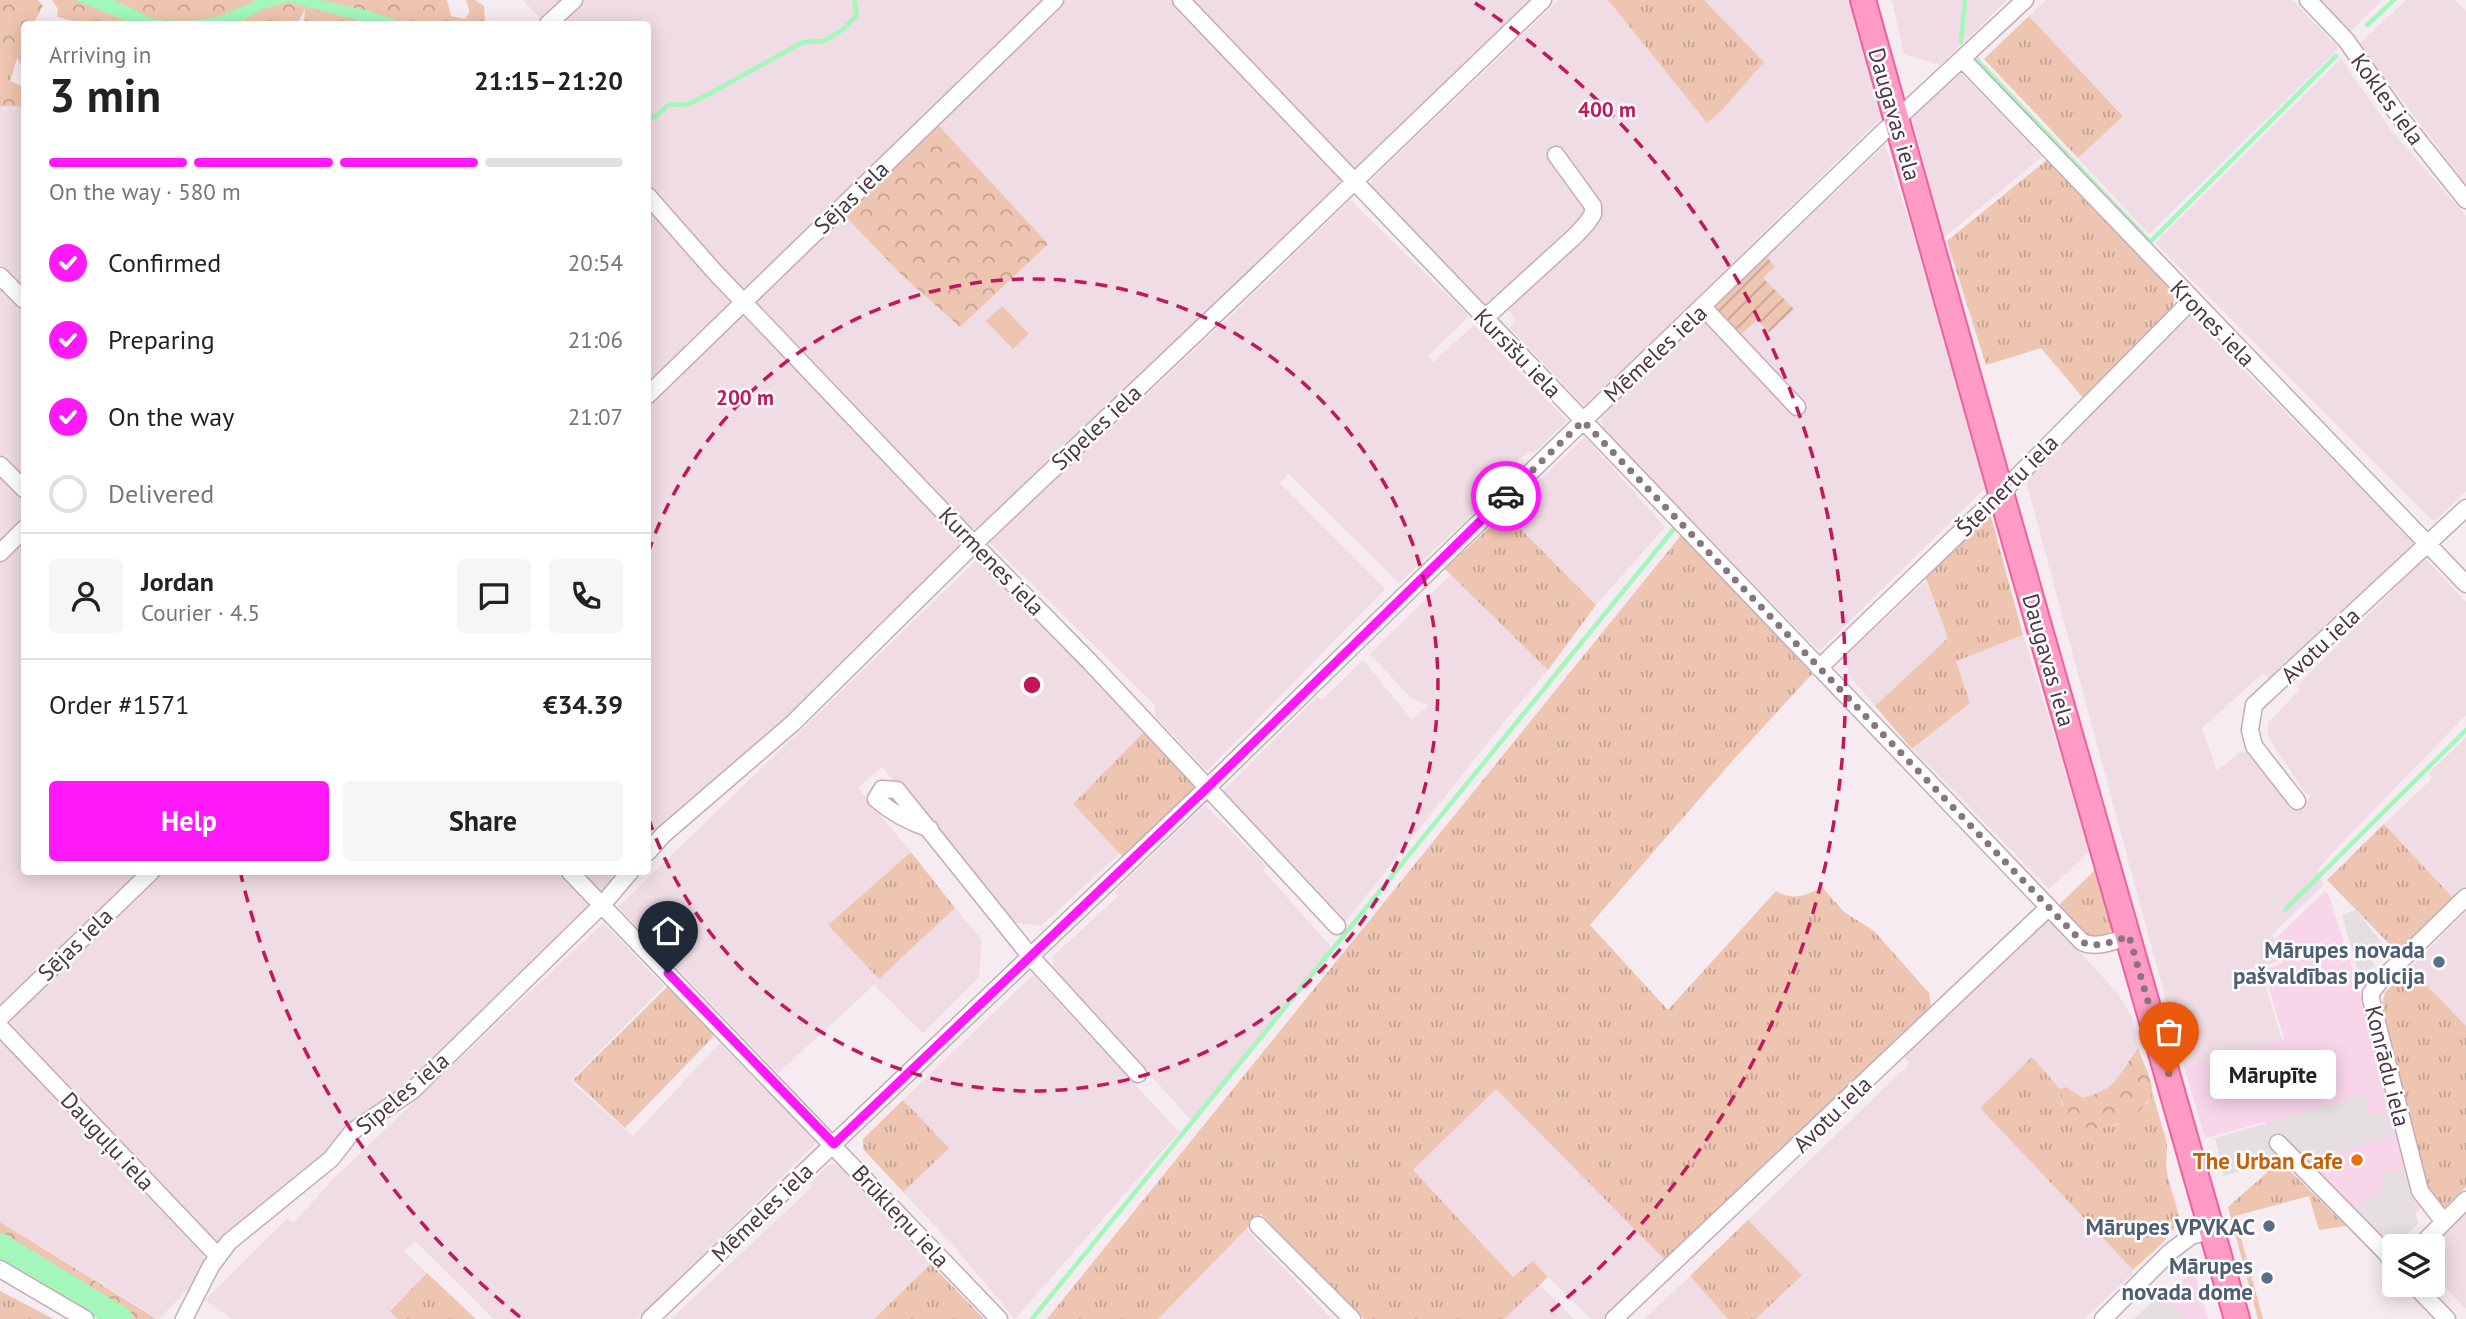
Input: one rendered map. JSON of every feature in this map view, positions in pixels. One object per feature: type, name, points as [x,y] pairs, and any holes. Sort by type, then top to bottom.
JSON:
[{"type":"main road","name":"Daugavas iela","points":[[1863,0],[2237,1319]]},
{"type":"street","points":[[551,21],[574,0]]},
{"type":"street","name":"Sējas iela","points":[[651,392],[1055,0]]},
{"type":"street","name":"Kursīšu iela","points":[[1181,0],[2082,942],[2089,946],[2129,936]]},
{"type":"street","name":"Sīpeles iela","points":[[651,849],[663,835],[793,723],[974,544],[1543,0]]},
{"type":"street","name":"Mēmeles iela","points":[[650,1319],[1207,788],[1897,119],[2025,0]]},
{"type":"street","name":"Kokles iela","points":[[2308,0],[2346,40],[2399,116],[2466,200]]},
{"type":"street","name":"Krones iela","points":[[1963,60],[2466,584]]},
{"type":"street","points":[[1485,318],[1576,236],[1593,214],[1593,206],[1556,155]]},
{"type":"street","name":"Kurmenes iela","points":[[651,199],[743,302],[1090,662],[1337,926]]},
{"type":"street","points":[[0,276],[21,297]]},
{"type":"street","name":"Šteinertu iela","points":[[1819,668],[2001,493],[2192,300]]},
{"type":"street","points":[[1703,307],[1797,407]]},
{"type":"street","points":[[0,465],[21,486]]},
{"type":"street","name":"Avotu iela","points":[[2297,801],[2254,746],[2250,730],[2254,705],[2466,508]]},
{"type":"street","points":[[0,553],[21,532]]},
{"type":"street","points":[[930,829],[1031,957],[1138,1074]]},
{"type":"street","name":"Sējas iela","points":[[0,1018],[148,875]]},
{"type":"street","name":"Brūkleņu iela","points":[[573,875],[834,1144],[999,1319]]},
{"type":"street","name":"Sīpeles iela","points":[[184,1319],[217,1255],[229,1242],[331,1159],[354,1131],[412,1091],[602,905],[627,875]]},
{"type":"street","name":"Konrādu iela","points":[[2444,1222],[2420,1191],[2371,993],[2466,897]]},
{"type":"street","name":"Avotu iela","points":[[1614,1319],[2049,907]]},
{"type":"street","name":"Dauguļu iela","points":[[0,1027],[217,1255]]},
{"type":"street","points":[[2278,1143],[2382,1249]]},
{"type":"street","points":[[2432,1234],[2466,1200]]},
{"type":"street","points":[[1258,1224],[1352,1319]]},
{"type":"street","points":[[2103,1319],[2171,1252],[2191,1236],[2213,1230]]},
{"type":"street","points":[[0,1269],[85,1319]]},
{"type":"street","points":[[2426,1297],[2447,1319]]},
{"type":"shaded area","points":[[75,0],[114,0],[156,20],[188,21],[126,21]]},
{"type":"shaded area","points":[[257,0],[320,0],[398,21],[361,21],[288,2],[263,9],[242,21],[188,21],[218,17]]},
{"type":"shaded area","points":[[523,0],[564,0],[542,21]]},
{"type":"shaded area","points":[[582,0],[1048,0],[744,293],[651,196],[651,21],[559,21]]},
{"type":"shaded area","points":[[1060,0],[1173,0],[1341,180],[1204,318],[981,529],[969,528],[750,304]]},
{"type":"shaded area","points":[[1187,0],[1534,0],[1356,173]]},
{"type":"shaded area","points":[[1559,0],[1608,0],[1707,123],[1764,62],[1704,0],[1849,0],[1882,117],[1585,407],[1510,328],[1516,320],[1507,309],[1589,233],[1580,221],[1488,308],[1473,293],[1469,296],[1371,186],[1372,179]]},
{"type":"shaded area","points":[[1892,0],[2007,0],[1940,65],[1904,54]]},
{"type":"shaded area","points":[[2046,0],[2292,0],[2339,48],[2149,234],[2078,158],[2123,115],[2029,16]]},
{"type":"shaded area","points":[[2317,0],[2382,0],[2349,33]]},
{"type":"shaded area","points":[[2406,0],[2455,0],[2466,11],[2466,184],[2359,44]]},
{"type":"shaded area","points":[[2341,59],[2391,130],[2466,216],[2466,491],[2434,522],[2155,243]]},
{"type":"shaded area","points":[[1961,73],[2042,157],[1943,238],[1912,116]]},
{"type":"shaded area","points":[[21,92],[21,288],[0,264],[0,93]]},
{"type":"shaded area","points":[[1885,145],[1935,306],[1985,488],[1819,651],[1603,429],[1602,416],[1701,318],[1796,415],[1805,405],[1713,308]]},
{"type":"shaded area","points":[[1350,200],[1469,316],[1428,356],[1433,362],[1474,325],[1567,421],[1534,453],[1529,451],[1477,495],[1485,502],[1399,583],[1288,473],[1280,483],[1385,589],[1207,771],[1156,717],[1154,704],[989,542],[1234,313]]},
{"type":"shaded area","points":[[651,208],[735,301],[651,383]]},
{"type":"shaded area","points":[[0,281],[21,303],[21,482],[0,461]]},
{"type":"shaded area","points":[[745,309],[967,545],[769,740],[651,843],[651,399]]},
{"type":"shaded area","points":[[2191,316],[2414,543],[2269,679],[2263,673],[2202,728],[2217,771],[2240,752],[2252,751],[2291,809],[2302,807],[2312,794],[2305,793],[2268,737],[2268,723],[2300,689],[2297,686],[2425,558],[2466,602],[2466,715],[2329,856],[2317,871],[2324,885],[2272,934],[2281,960],[2260,968],[2282,1040],[2184,1067],[2025,477]]},
{"type":"shaded area","points":[[1585,437],[1665,527],[1596,605],[1505,513]]},
{"type":"shaded area","points":[[0,468],[21,490],[21,524],[0,545]]},
{"type":"shaded area","points":[[21,541],[21,875],[139,875],[0,1006],[0,561]]},
{"type":"shaded area","points":[[980,557],[1145,731],[1073,804],[1120,853],[1041,926],[1016,923],[882,767],[858,788],[911,852],[829,924],[879,979],[955,908],[982,940],[979,977],[923,1033],[874,985],[778,1073],[618,907]]},
{"type":"shaded area","points":[[1451,574],[1548,670],[1343,925],[1222,792],[1317,697],[1322,700],[1363,660],[1412,720],[1419,714],[1428,705],[1411,698],[1370,654]]},
{"type":"shaded area","points":[[1926,581],[1948,638],[1875,706],[1848,675],[1848,653]]},
{"type":"shaded area","points":[[2023,635],[2090,851],[2049,889],[1913,749],[1970,703],[1956,661]]},
{"type":"shaded area","points":[[2466,737],[2466,886],[2453,898],[2384,824],[2433,778],[2429,773]]},
{"type":"shaded area","points":[[1205,805],[1266,866],[1263,870],[1332,948],[1193,1122],[1053,968],[1053,956],[1116,898],[1118,896],[1114,892]]},
{"type":"shaded area","points":[[154,875],[567,875],[595,905],[403,1092],[228,1239],[208,1239],[9,1026],[16,1011]]},
{"type":"shaded area","points":[[579,875],[623,875],[605,897]]},
{"type":"shaded area","points":[[2325,891],[2329,896],[2367,1014],[2413,1195],[2422,1206],[2397,1234],[2382,1234],[2382,1236],[2265,1122],[2205,1138],[2184,1067],[2284,1039],[2264,970],[2283,963],[2275,939]]},
{"type":"shaded area","points":[[2356,910],[2386,948],[2372,958],[2375,967],[2359,975],[2342,915]]},
{"type":"shaded area","points":[[2466,912],[2466,1026],[2410,968]]},
{"type":"shaded area","points":[[2046,921],[2050,921],[2116,991],[2132,1017],[2138,1048],[2126,1063],[2117,1082],[2102,1093],[2083,1098],[2066,1087],[2060,1089],[2032,1057],[1980,1108],[2133,1270],[2132,1274],[2084,1319],[1756,1319],[1802,1275],[1748,1220],[1910,1063],[1904,1057]]},
{"type":"shaded area","points":[[603,923],[664,986],[570,1081],[633,1136],[720,1043],[817,1142],[638,1319],[494,1319],[415,1241],[404,1251],[427,1273],[390,1310],[398,1319],[232,1319],[205,1300],[287,1219],[294,1223],[332,1180]]},
{"type":"shaded area","points":[[1033,975],[1179,1132],[1015,1319],[952,1244],[903,1192],[948,1148],[903,1100]]},
{"type":"shaded area","points":[[0,1038],[203,1250],[205,1264],[200,1277],[159,1319],[0,1222]]},
{"type":"shaded area","points":[[1496,1089],[1669,1264],[1606,1319],[1591,1319],[1533,1262],[1513,1277],[1413,1170]]},
{"type":"shaded area","points":[[2369,1094],[2366,1107],[2370,1115],[2385,1112],[2392,1136],[2309,1160],[2307,1152],[2224,1176],[2215,1138]]},
{"type":"shaded area","points":[[830,1164],[839,1166],[931,1264],[874,1319],[671,1319],[813,1186],[810,1184]]},
{"type":"shaded area","points":[[2406,1168],[2418,1224],[2407,1234],[2382,1234],[2355,1206],[2379,1197],[2378,1191],[2384,1190],[2381,1173]]},
{"type":"shaded area","points":[[2466,1212],[2466,1309],[2445,1287],[2443,1234]]},
{"type":"shaded area","points":[[1246,1229],[1332,1319],[1158,1319]]},
{"type":"shaded area","points":[[2194,1272],[2208,1319],[2134,1319],[2155,1299]]},
{"type":"shaded area","points":[[1690,1276],[1728,1319],[1644,1319]]},
{"type":"shaded area","points":[[1539,1284],[1574,1319],[1504,1319]]},
{"type":"shaded area","points":[[2155,1299],[2162,1306],[2168,1301],[2185,1319],[2134,1319]]},
{"type":"green space","points":[[0,0],[21,21],[21,44],[10,83],[0,93]]},
{"type":"green space","points":[[0,0],[38,0],[43,6],[35,21],[21,21],[21,66],[17,57],[0,51]]},
{"type":"green space","points":[[52,0],[447,0],[451,16],[465,19],[470,11],[466,0],[475,0],[484,6],[485,21],[304,21],[305,9],[299,21],[74,21],[57,17],[58,9]]},
{"type":"green space","points":[[1608,0],[1704,0],[1764,62],[1707,123]]},
{"type":"green space","points":[[2029,16],[2123,116],[2078,158],[1984,59]]},
{"type":"green space","points":[[0,75],[21,86],[21,108],[0,106]]},
{"type":"green space","points":[[939,126],[1048,244],[960,327],[903,276],[845,216]]},
{"type":"green space","points":[[2048,159],[2173,289],[2174,301],[2170,316],[2084,399],[2041,348],[1986,365],[1947,241]]},
{"type":"green space","points":[[1767,257],[1775,266],[1763,278],[1794,309],[1769,332],[1757,320],[1739,336],[1713,308]]},
{"type":"green space","points":[[1002,306],[1029,334],[1013,349],[986,321]]},
{"type":"green space","points":[[1505,513],[1596,605],[1548,670],[1445,569]]},
{"type":"green space","points":[[1990,513],[2023,635],[1956,661],[1970,703],[1912,749],[1875,706],[1948,638],[1925,576]]},
{"type":"green space","points":[[1682,534],[1812,674],[1734,759],[1590,925],[1668,1010],[1776,891],[1788,896],[1799,896],[1822,887],[1844,912],[1874,931],[1929,993],[1932,1012],[1669,1264],[1496,1089],[1413,1170],[1513,1277],[1533,1261],[1548,1277],[1504,1319],[1364,1319],[1261,1214],[1158,1319],[1047,1319]]},
{"type":"green space","points":[[1145,731],[1192,781],[1194,793],[1125,859],[1073,804]]},
{"type":"green space","points":[[2384,824],[2453,898],[2398,953],[2327,880]]},
{"type":"green space","points":[[911,852],[955,908],[879,979],[828,925]]},
{"type":"green space","points":[[2095,870],[2113,929],[2097,936],[2074,927],[2059,905]]},
{"type":"green space","points":[[2410,968],[2466,1026],[2466,1187],[2443,1209],[2430,1203],[2382,1005],[2385,992]]},
{"type":"green space","points":[[670,984],[710,1024],[713,1037],[625,1128],[573,1080]]},
{"type":"green space","points":[[2138,1048],[2151,1084],[2149,1100],[2125,1120],[2109,1126],[2092,1128],[2077,1124],[2066,1111],[2060,1089],[2066,1087],[2083,1098],[2104,1090],[2116,1079]]},
{"type":"green space","points":[[2032,1057],[2060,1089],[2062,1105],[2115,1126],[2148,1103],[2152,1091],[2167,1144],[2168,1178],[2179,1215],[2173,1230],[2133,1270],[1980,1108]]},
{"type":"green space","points":[[903,1100],[949,1148],[903,1192],[863,1149],[863,1139]]},
{"type":"green space","points":[[2284,1165],[2346,1226],[2319,1230],[2309,1196],[2235,1216],[2263,1319],[2258,1319],[2228,1207],[2271,1169]]},
{"type":"green space","points":[[1748,1220],[1802,1275],[1756,1319],[1728,1319],[1690,1276]]},
{"type":"green space","points":[[0,1222],[157,1319],[101,1319],[0,1257]]},
{"type":"green space","points":[[931,1264],[984,1319],[874,1319]]},
{"type":"green space","points":[[427,1273],[476,1319],[398,1319],[390,1311]]},
{"type":"green space","points":[[0,1291],[54,1319],[0,1319]]},
{"type":"waterway","points":[[651,117],[655,117],[668,105],[689,104],[803,42],[824,41],[845,28],[857,14],[854,0]]},
{"type":"waterway","points":[[1961,42],[1965,0]]},
{"type":"waterway","points":[[2367,25],[2394,0]]},
{"type":"waterway","points":[[1976,59],[2150,242],[2336,56]]},
{"type":"waterway","points":[[1032,1319],[1673,530]]},
{"type":"waterway","points":[[2285,910],[2466,730]]},
{"type":"waterway","points":[[0,1245],[121,1319]]},
{"type":"way so far","points":[[1506,496],[1583,421],[2082,942],[2089,946],[2129,936],[2169,1074]]},
{"type":"place","name":"Mārupes novada pašvaldības policija","points":[[2439,962]]},
{"type":"place","name":"Mārupīte","points":[[2169,1074]]},
{"type":"place","name":"The Urban Cafe","points":[[2357,1160]]},
{"type":"place","name":"Mārupes VPVKAC","points":[[2269,1226]]},
{"type":"place","name":"Mārupes novada dome","points":[[2267,1278]]},
{"type":"route","points":[[668,973],[834,1144],[1207,788],[1506,496]]}]
